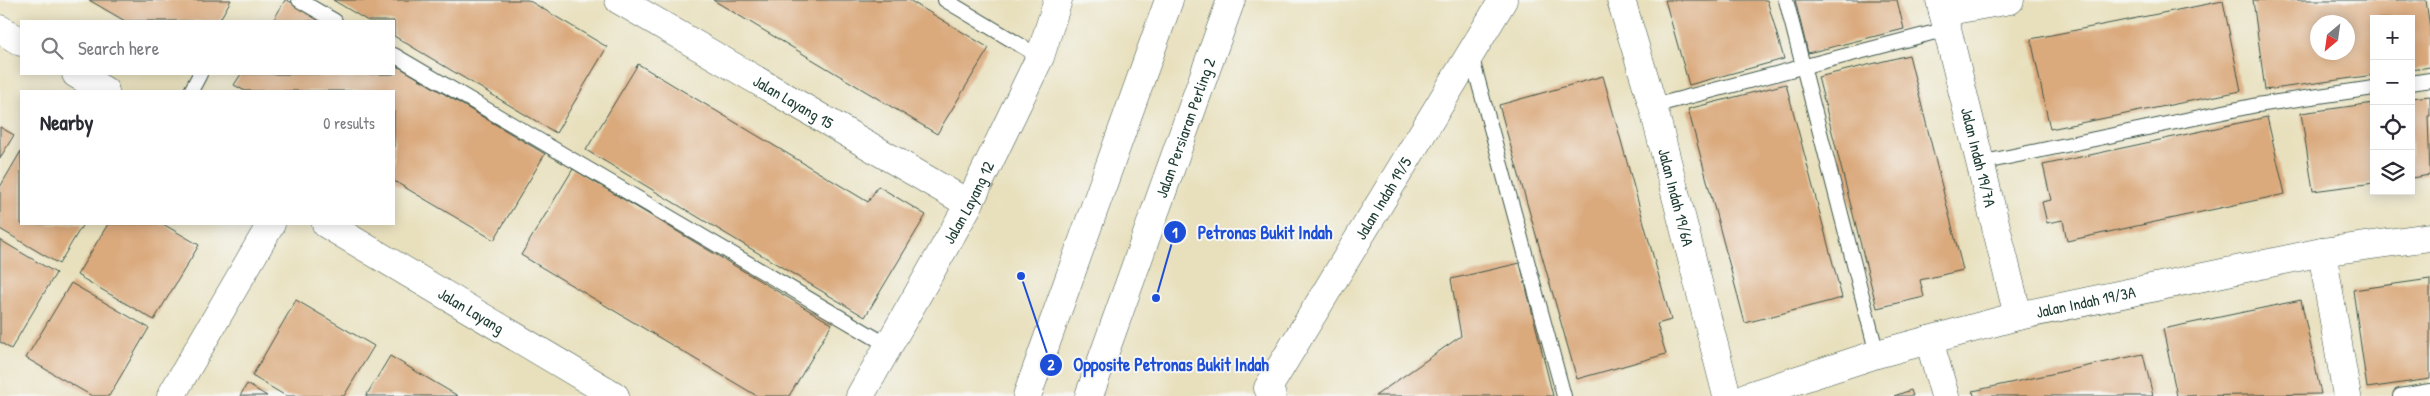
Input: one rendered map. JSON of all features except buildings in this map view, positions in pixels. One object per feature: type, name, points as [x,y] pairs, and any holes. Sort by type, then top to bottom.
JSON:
[{"type":"street","name":"Jalan Layang 15","points":[[619,0],[969,204]]},
{"type":"street","name":"Jalan Layang 12","points":[[860,396],[969,204],[1040,57],[1058,0]]},
{"type":"street","points":[[1028,396],[1169,0]]},
{"type":"street","name":"Jalan Persiaran Perling 2","points":[[1089,396],[1231,0]]},
{"type":"street","name":"Jalan Indah 19/5","points":[[1267,393],[1504,0]]},
{"type":"street","name":"Jalan Indah 19/6A","points":[[1621,0],[1653,106],[1727,396]]},
{"type":"street","points":[[1944,14],[2010,0]]},
{"type":"street","name":"Jalan Indah 19/7A","points":[[1944,14],[2018,316]]},
{"type":"street","points":[[0,29],[20,41]]},
{"type":"street","points":[[78,75],[103,90]]},
{"type":"street","points":[[171,396],[270,225]]},
{"type":"street","name":"Jalan Layang","points":[[328,225],[615,396]]},
{"type":"street","name":"Jalan Indah 19/3A","points":[[1748,396],[1877,354],[2018,316],[2322,252],[2430,236]]},
{"type":"street","points":[[2322,252],[2347,396]]},
{"type":"street","points":[[1930,340],[1945,396]]},
{"type":"lane","points":[[299,0],[333,20]]},
{"type":"lane","points":[[945,0],[1040,57]]},
{"type":"lane","points":[[1786,0],[1805,67],[1877,354]]},
{"type":"lane","points":[[1653,106],[1805,67],[1944,14]]},
{"type":"lane","points":[[1471,55],[1564,396]]},
{"type":"lane","points":[[395,56],[889,346]]},
{"type":"lane","points":[[192,90],[199,75]]},
{"type":"lane","points":[[2415,82],[2430,80]]},
{"type":"lane","points":[[1980,163],[2257,105],[2370,89]]},
{"type":"lane","points":[[2400,396],[2430,391]]},
{"type":"place","name":"Opposite Petronas Bukit Indah","points":[[1021,276]]},
{"type":"place","name":"Petronas Bukit Indah","points":[[1156,298]]}]
